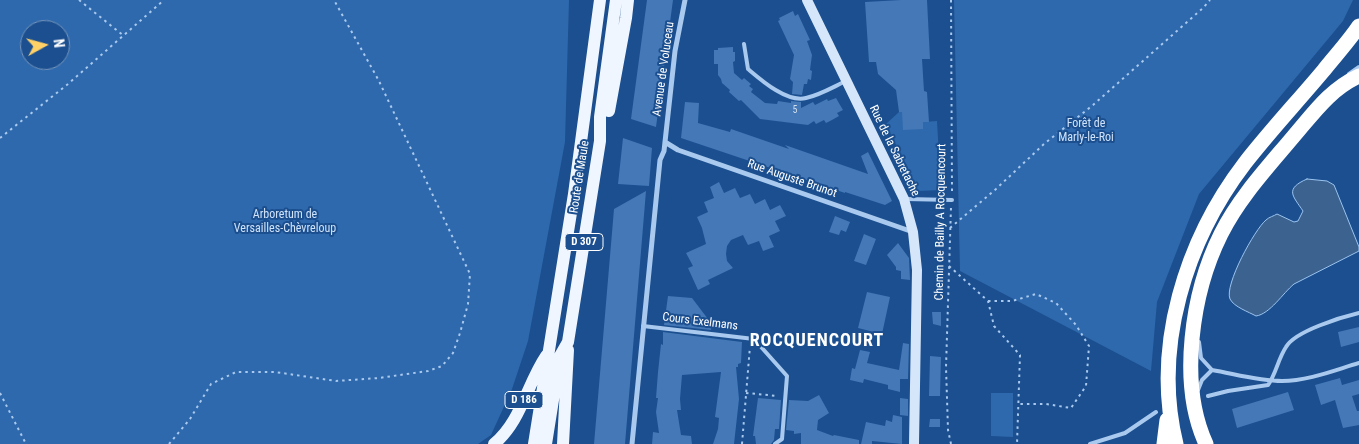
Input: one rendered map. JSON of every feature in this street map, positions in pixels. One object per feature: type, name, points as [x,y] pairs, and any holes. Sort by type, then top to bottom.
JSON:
[{"type":"highway","points":[[1176,444],[1170,401],[1168,366],[1172,327],[1191,257],[1213,211],[1245,163],[1359,26]]},
{"type":"highway","points":[[1206,444],[1198,423],[1193,398],[1191,369],[1194,325],[1206,273],[1221,234],[1250,188],[1330,94],[1359,76]]},
{"type":"highway","points":[[1164,444],[1170,401]]},
{"type":"main road","name":"Route de Maule","points":[[534,444],[574,194],[600,0]]},
{"type":"main road","name":"Route de Maule","points":[[546,444],[560,356],[568,342],[600,141],[600,117],[616,0]]},
{"type":"main road","points":[[600,141],[607,121],[628,0]]},
{"type":"main road","name":"D 307","points":[[563,444],[568,342]]},
{"type":"main road","name":"D 186","points":[[494,444],[514,420],[528,393],[536,371],[548,352]]},
{"type":"street","name":"Avenue de Voluceau","points":[[665,142],[675,51],[685,0]]},
{"type":"street","name":"Rue de la Sabretache","points":[[807,0],[904,199],[913,232],[917,270],[914,444]]},
{"type":"street","name":"Rue Auguste Brunot","points":[[665,142],[678,150],[913,232]]},
{"type":"street","name":"Cours Exelmans","points":[[632,444],[660,160],[665,142]]},
{"type":"lane","points":[[1341,49],[1359,38]]},
{"type":"lane","points":[[744,44],[748,69],[774,90],[793,97],[804,99],[846,81]]},
{"type":"lane","points":[[1330,94],[1353,70],[1359,67]]},
{"type":"lane","points":[[904,199],[952,200]]},
{"type":"lane","points":[[1208,396],[1268,385],[1287,344],[1323,324],[1359,313]]},
{"type":"lane","points":[[1194,325],[1201,358],[1212,370],[1271,380],[1297,380],[1359,363]]},
{"type":"lane","name":"Cours Exelmans","points":[[643,326],[754,339],[787,376],[782,439],[775,444]]},
{"type":"lane","points":[[1198,423],[1200,384],[1212,370]]},
{"type":"lane","points":[[1090,444],[1125,433],[1156,412]]},
{"type":"path","points":[[79,0],[124,36]]},
{"type":"path","points":[[0,138],[124,36],[164,0]]},
{"type":"path","points":[[168,444],[190,419],[211,384],[236,372],[276,372],[336,381],[379,378],[442,366],[453,353],[468,304],[470,274],[379,80],[334,0]]},
{"type":"path","name":"Chemin de Bailly A Rocquencourt","points":[[951,0],[952,200],[946,367],[948,430],[951,444]]},
{"type":"path","points":[[950,228],[1210,0]]},
{"type":"path","points":[[949,266],[988,301],[994,326],[1020,355],[1017,444]]},
{"type":"path","points":[[988,301],[1012,301],[1036,294],[1056,303],[1076,325],[1089,346],[1086,386],[1071,408],[1046,404],[1018,404]]},
{"type":"path","points":[[742,444],[751,338]]},
{"type":"path","points":[[0,393],[26,444]]},
{"type":"path","points":[[746,393],[785,397]]},
{"type":"green space","name":"Arboretum de Versailles-Chèvreloup","points":[[0,0],[569,0],[565,142],[528,341],[512,389],[491,435],[478,444],[0,444]]},
{"type":"green space","name":"Forêt de Marly-le-Roi","points":[[954,0],[1353,0],[1343,21],[1199,194],[1157,302],[1151,371],[960,271]]},
{"type":"green space","points":[[899,112],[902,112],[923,129],[923,122],[937,121],[941,190],[918,191],[886,124]]},
{"type":"green space","points":[[991,393],[1013,393],[1013,437],[991,436]]},
{"type":"shaded area","points":[[1307,179],[1327,181],[1334,185],[1359,251],[1294,284],[1271,307],[1256,316],[1238,307],[1230,299],[1229,292],[1236,270],[1255,234],[1267,219],[1277,214],[1294,222],[1298,221],[1303,211],[1294,197],[1293,190],[1295,186]]},
{"type":"building","points":[[647,0],[673,0],[656,127],[631,119]]},
{"type":"building","points":[[927,0],[930,59],[922,59],[924,91],[927,92],[929,122],[923,122],[923,129],[903,130],[902,112],[899,112],[896,90],[878,74],[876,62],[869,62],[865,2]]},
{"type":"building","points":[[793,11],[795,16],[798,14],[810,40],[807,41],[812,55],[811,80],[808,79],[807,84],[804,84],[802,95],[792,94],[793,82],[790,79],[794,55],[778,21],[780,20],[779,18]]},
{"type":"building","points":[[733,47],[733,52],[735,52],[735,61],[733,62],[734,73],[742,80],[744,78],[751,84],[749,86],[753,89],[751,92],[765,103],[777,104],[778,101],[801,102],[801,108],[813,102],[815,105],[827,99],[828,101],[836,98],[843,110],[837,113],[839,116],[826,123],[824,120],[816,124],[814,121],[808,125],[760,119],[741,100],[739,101],[729,92],[730,90],[722,83],[718,75],[718,64],[714,64],[714,50]]},
{"type":"building","points":[[685,102],[699,103],[698,123],[730,132],[731,129],[789,149],[785,145],[868,174],[861,156],[868,152],[892,201],[885,205],[681,138]]},
{"type":"building","points":[[623,138],[652,148],[649,186],[618,184]]},
{"type":"building","points":[[719,182],[724,193],[735,188],[740,198],[750,194],[755,204],[765,199],[770,210],[780,205],[786,216],[775,221],[780,231],[769,236],[774,247],[763,251],[759,241],[748,245],[743,235],[731,240],[727,246],[726,254],[727,261],[733,268],[708,280],[710,284],[698,290],[688,268],[693,266],[686,253],[706,244],[697,217],[708,212],[704,202],[714,198],[710,187]]},
{"type":"building","points":[[646,191],[625,444],[594,444],[614,209]]},
{"type":"building","points":[[835,216],[850,222],[846,232],[841,230],[839,235],[829,232]]},
{"type":"building","points":[[864,234],[876,239],[866,265],[854,261]]},
{"type":"building","points":[[898,243],[909,258],[910,280],[901,279],[901,271],[896,270],[896,267],[887,255]]},
{"type":"building","points":[[867,292],[890,297],[882,334],[858,328]]},
{"type":"building","points":[[668,296],[692,298],[708,319],[712,320],[711,330],[664,325]]},
{"type":"building","points":[[932,312],[941,312],[941,326],[933,324]]},
{"type":"building","points":[[1359,327],[1359,342],[1341,347],[1338,332]]},
{"type":"building","points":[[663,332],[742,342],[741,363],[736,367],[739,399],[734,444],[713,444],[718,429],[719,418],[715,417],[721,372],[682,375],[681,410],[677,410],[681,435],[691,436],[692,444],[652,444],[653,432],[659,433],[656,412],[658,398],[656,398]]},
{"type":"building","points":[[903,343],[909,344],[908,379],[900,379],[900,392],[888,389],[888,385],[864,379],[863,383],[850,380],[852,368],[855,369],[860,350],[870,352],[867,363],[899,370]]},
{"type":"building","points":[[930,356],[941,357],[940,396],[929,396]]},
{"type":"building","points":[[1340,378],[1342,385],[1359,380],[1359,394],[1352,396],[1357,411],[1359,411],[1359,425],[1343,428],[1335,400],[1321,405],[1315,385]]},
{"type":"building","points":[[1288,392],[1294,410],[1237,428],[1232,409]]},
{"type":"building","points":[[819,395],[829,413],[818,420],[817,430],[833,436],[859,440],[859,444],[801,444],[801,433],[794,434],[794,431],[786,430],[789,400],[808,401]]},
{"type":"building","points":[[758,398],[781,400],[779,429],[775,429],[774,440],[771,444],[756,444],[755,436],[753,436]]},
{"type":"building","points":[[900,398],[908,399],[908,416],[900,415]]},
{"type":"building","points":[[893,415],[902,417],[902,444],[872,441],[872,444],[861,444],[866,422],[885,426],[886,420],[892,422]]},
{"type":"building","points":[[930,419],[940,419],[940,427],[929,427]]},
{"type":"district","name":"ROCQUENCOURT","points":[[817,341]]}]
